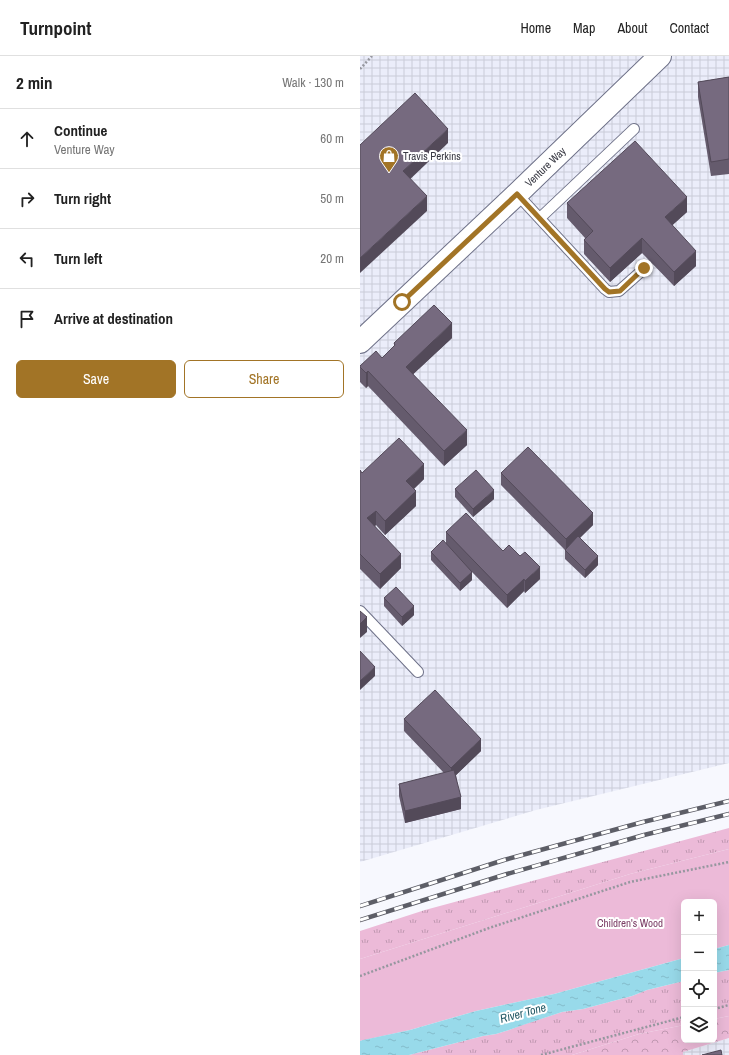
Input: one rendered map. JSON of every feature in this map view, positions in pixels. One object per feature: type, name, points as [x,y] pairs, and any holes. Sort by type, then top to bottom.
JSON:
[{"type":"street","name":"Venture Way","points":[[360,342],[517,194],[660,56]]},
{"type":"lane","points":[[540,218],[634,129]]},
{"type":"lane","points":[[517,194],[609,292],[620,291],[644,268]]},
{"type":"lane","points":[[360,611],[418,672]]},
{"type":"path","points":[[360,68],[372,56]]},
{"type":"path","points":[[360,976],[489,928],[630,882],[729,862]]},
{"type":"path","points":[[717,1008],[729,1005]]},
{"type":"path","points":[[541,1055],[681,1018]]},
{"type":"shaded area","points":[[360,56],[729,56],[729,763],[536,810],[360,862]]},
{"type":"shaded area","points":[[729,1038],[729,1055],[683,1055],[683,1052],[717,1043],[717,1042]]},
{"type":"green space","points":[[729,828],[729,849],[630,874],[360,959],[360,931],[425,910]]},
{"type":"green space","name":"Children's Wood","points":[[729,849],[729,945],[717,948],[717,899],[681,899],[681,959],[554,994],[476,1011],[410,1030],[360,1041],[360,959],[630,874]]},
{"type":"green space","points":[[729,970],[729,1016],[717,1018],[717,1007],[717,972]]},
{"type":"green space","points":[[681,982],[681,1026],[639,1034],[572,1055],[409,1055],[496,1034],[562,1012],[583,1009],[632,996],[647,990]]},
{"type":"green space","points":[[729,1016],[729,1038],[717,1042],[717,1018]]},
{"type":"green space","points":[[681,1026],[681,1043],[713,1043],[683,1052],[683,1055],[572,1055],[639,1034]]},
{"type":"water","points":[[729,945],[729,970],[717,972],[717,948]]},
{"type":"water","name":"River Tone","points":[[681,959],[681,982],[583,1009],[562,1012],[496,1034],[409,1055],[360,1055],[360,1041],[363,1040],[410,1030],[476,1011],[554,994]]},
{"type":"building","points":[[729,77],[729,159],[711,162],[698,82]]},
{"type":"building","name":"Travis Perkins","points":[[415,93],[448,129],[403,171],[427,196],[360,258],[360,145]]},
{"type":"building","points":[[635,141],[687,197],[665,217],[696,251],[674,272],[642,238],[610,268],[584,240],[593,231],[567,203]]},
{"type":"building","points":[[434,305],[452,323],[406,367],[467,430],[444,451],[368,371],[366,373],[360,367],[376,351],[382,358],[395,345],[394,343]]},
{"type":"building","points":[[399,438],[424,464],[406,481],[416,491],[385,521],[376,511],[367,518],[401,554],[380,574],[360,554],[360,470],[362,473]]},
{"type":"building","points":[[528,447],[593,513],[566,539],[501,473]]},
{"type":"building","points":[[476,470],[494,490],[473,509],[455,489]]},
{"type":"building","points":[[466,513],[503,551],[509,545],[520,556],[525,552],[540,567],[525,581],[524,579],[507,595],[446,532]]},
{"type":"building","points":[[578,536],[598,556],[585,570],[565,550]]},
{"type":"building","points":[[443,540],[472,572],[460,583],[431,552]]},
{"type":"building","points":[[396,587],[414,606],[402,617],[384,598]]},
{"type":"building","points":[[360,611],[367,617],[360,624]]},
{"type":"building","points":[[360,651],[375,667],[360,681]]},
{"type":"building","points":[[435,690],[481,739],[451,768],[404,719]]},
{"type":"building","points":[[454,770],[461,797],[405,811],[399,784]]},
{"type":"building","points":[[721,1050],[722,1055],[702,1055]]},
{"type":"railway","points":[[360,906],[504,860],[643,822],[729,801]]},
{"type":"railway","points":[[360,920],[507,874],[644,835],[729,814]]},
{"type":"place","name":"Travis Perkins","points":[[389,173]]},
{"type":"route","points":[[402,302],[517,194],[609,292],[620,291],[644,268]]}]
